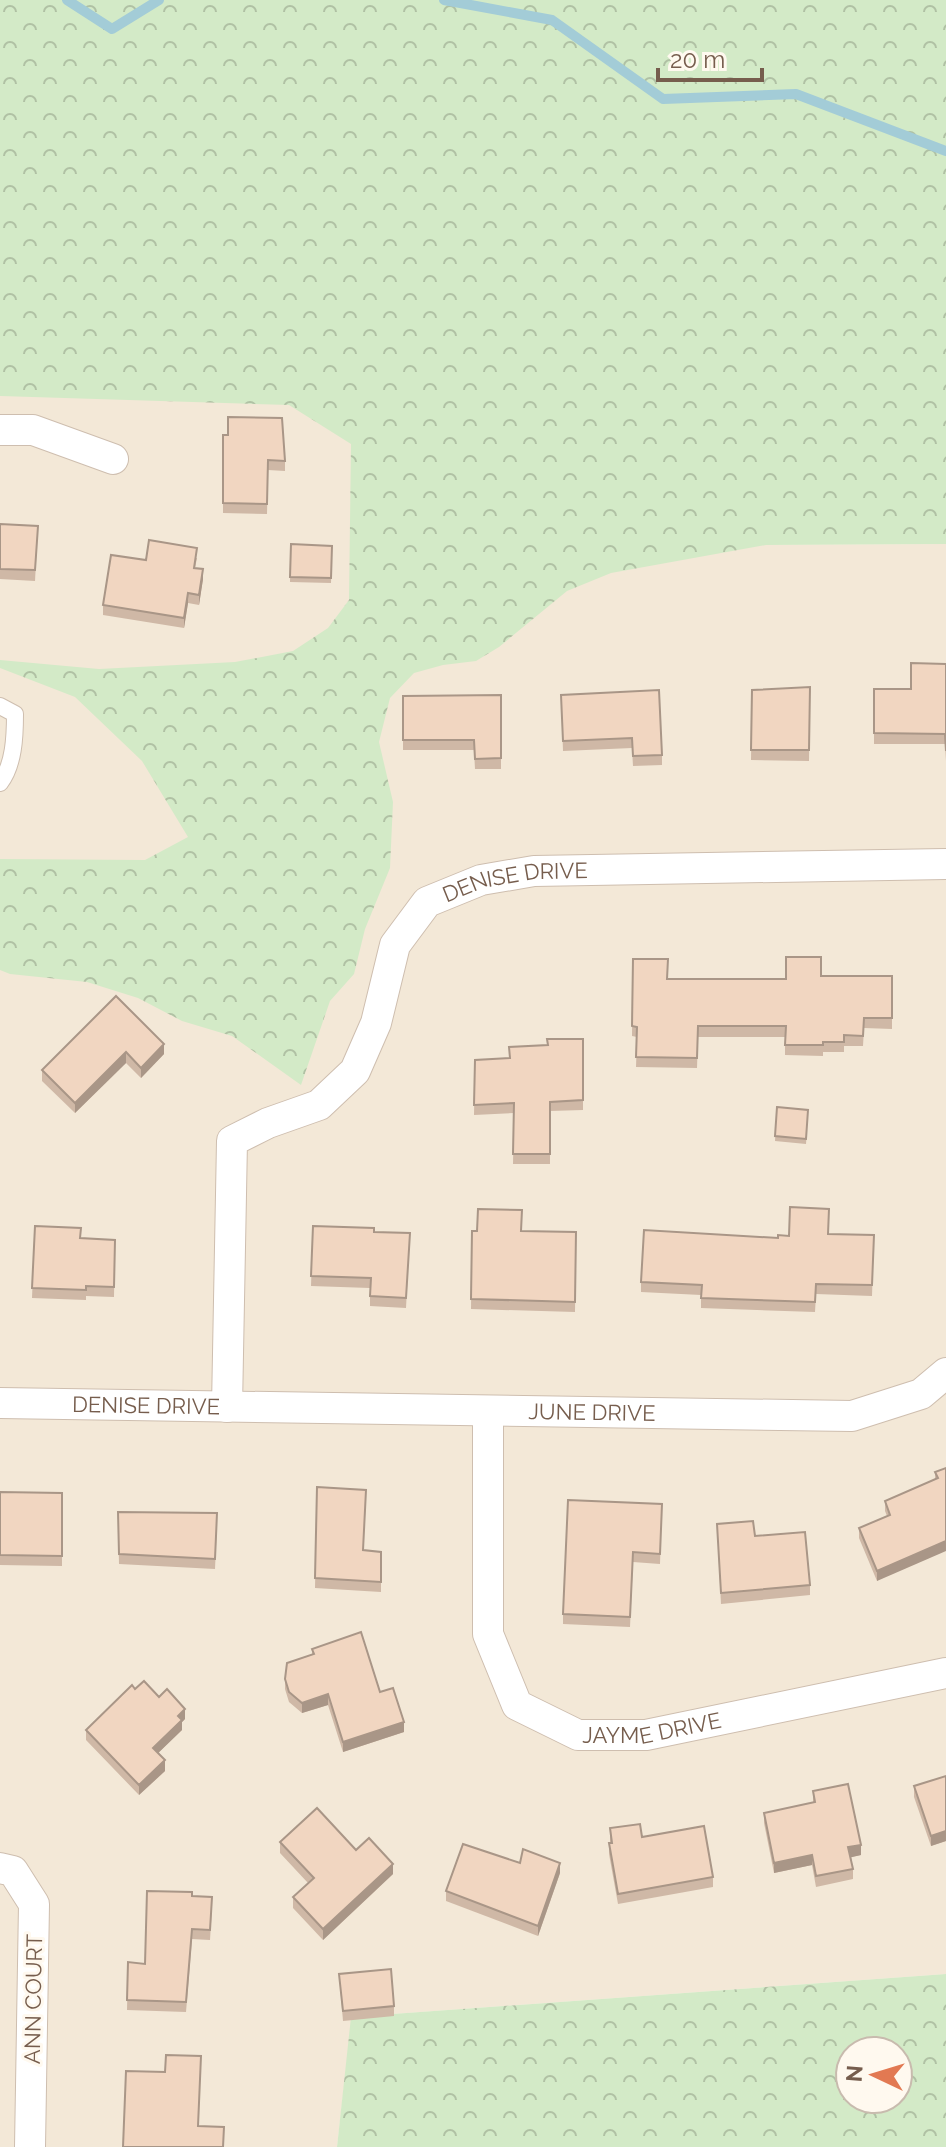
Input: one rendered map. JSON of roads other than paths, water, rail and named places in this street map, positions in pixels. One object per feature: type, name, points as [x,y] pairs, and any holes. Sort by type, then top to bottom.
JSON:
[{"type":"street","points":[[0,430],[33,430],[113,459]]},
{"type":"street","name":"DENISE DRIVE","points":[[0,1403],[227,1407],[232,1141],[268,1123],[319,1105],[355,1071],[376,1023],[395,945],[427,902],[481,880],[534,871],[946,864]]},
{"type":"street","name":"JUNE DRIVE","points":[[227,1407],[852,1416],[921,1394],[946,1373]]},
{"type":"street","name":"JAYME DRIVE","points":[[488,1411],[488,1634],[517,1705],[578,1735],[646,1735],[946,1673]]},
{"type":"street","name":"ANN COURT","points":[[0,1868],[13,1871],[34,1904],[30,2147]]},
{"type":"lane","points":[[0,706],[15,714],[15,736],[6,776],[0,783]]},
{"type":"waterway","points":[[67,0],[112,29],[159,0]]},
{"type":"waterway","points":[[444,0],[552,20],[663,99],[796,94],[946,151]]}]
